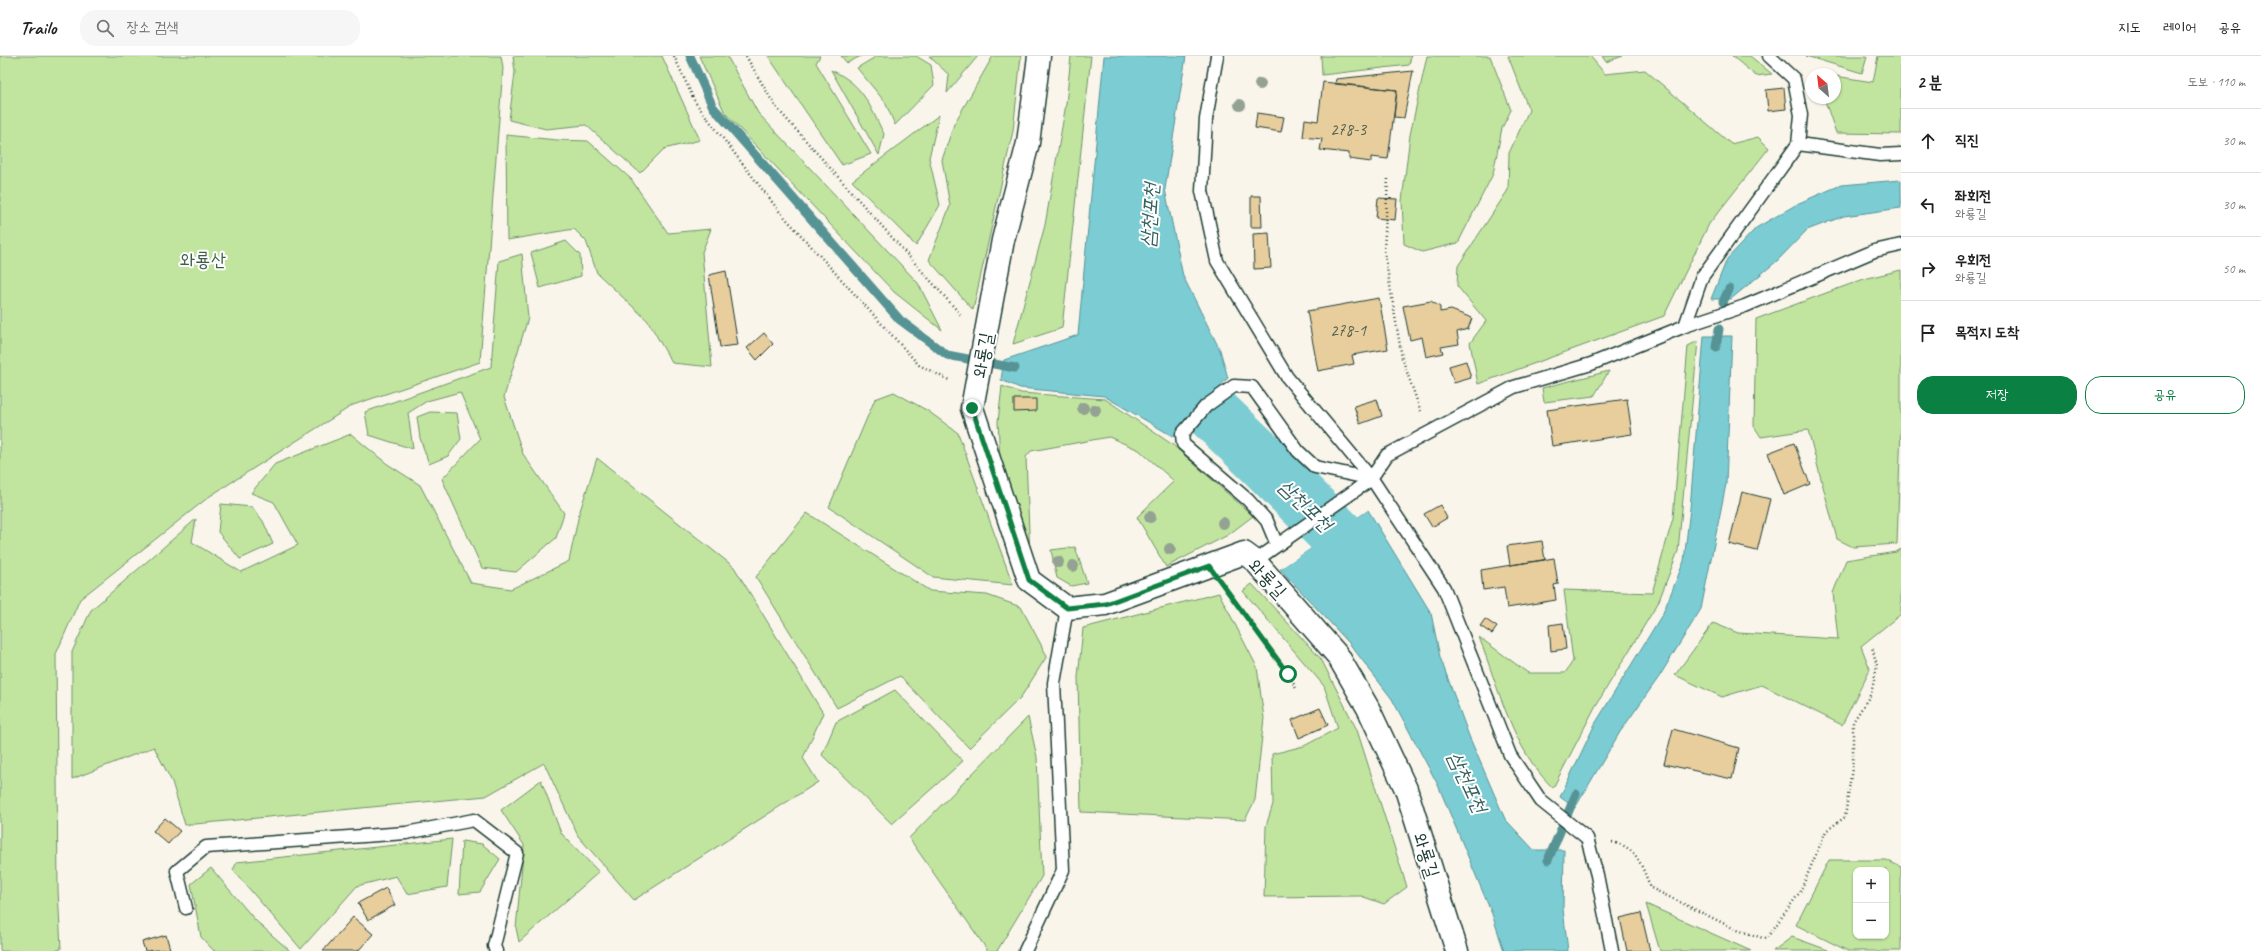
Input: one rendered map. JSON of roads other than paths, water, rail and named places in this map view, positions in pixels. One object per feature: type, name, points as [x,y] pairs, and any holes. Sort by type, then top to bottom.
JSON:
[{"type":"street","name":"와룡길","points":[[1039,56],[1028,143],[1003,240],[972,408],[1029,580],[1067,608],[1106,604],[1244,553],[1255,560],[1338,656],[1368,708],[1406,789],[1457,951]]},
{"type":"lane","points":[[1217,56],[1206,119],[1202,191],[1218,261],[1287,377],[1371,479],[1444,588],[1510,755],[1541,801],[1585,836],[1597,875],[1612,951]]},
{"type":"lane","points":[[1685,326],[1702,277],[1798,144],[1801,115],[1794,79],[1770,56]]},
{"type":"lane","points":[[1798,144],[1880,155],[1901,154]]},
{"type":"lane","points":[[1255,560],[1371,479],[1387,455],[1514,388],[1591,364],[1685,326],[1745,306],[1874,251],[1901,245]]},
{"type":"lane","points":[[1278,545],[1266,521],[1248,500],[1184,444],[1182,434],[1187,428],[1206,406],[1234,386],[1252,387],[1298,451],[1315,467],[1371,479]]},
{"type":"lane","points":[[1026,951],[1063,870],[1054,683],[1067,608]]},
{"type":"lane","points":[[186,908],[177,871],[206,847],[406,833],[474,820],[517,853],[494,946],[496,951]]},
{"type":"water","points":[[1104,56],[1186,56],[1165,189],[1183,276],[1220,350],[1228,378],[1192,411],[1174,437],[1104,396],[1020,388],[1001,380],[1004,360],[1078,335]]},
{"type":"water","points":[[1901,180],[1901,208],[1844,216],[1807,230],[1777,261],[1731,299],[1711,299],[1727,259],[1756,228],[1799,203],[1841,185]]},
{"type":"water","points":[[1704,336],[1732,336],[1726,484],[1701,609],[1659,677],[1620,732],[1575,808],[1560,797],[1595,724],[1663,613],[1684,561],[1690,508]]},
{"type":"water","points":[[1368,510],[1431,613],[1440,657],[1469,736],[1505,819],[1534,850],[1564,850],[1563,909],[1568,951],[1504,951],[1492,914],[1438,785],[1392,699],[1349,643],[1280,569]]},
{"type":"waterway","points":[[690,56],[713,107],[900,320],[947,355],[1015,368]]},
{"type":"waterway","points":[[1723,302],[1729,289]]},
{"type":"waterway","points":[[1716,347],[1719,329]]},
{"type":"waterway","name":"삼천포천","points":[[1170,349],[1177,379],[1263,461],[1349,547],[1376,598]]},
{"type":"waterway","points":[[1548,860],[1576,794]]},
{"type":"park label","name":"와룡산","points":[[203,259]]}]
